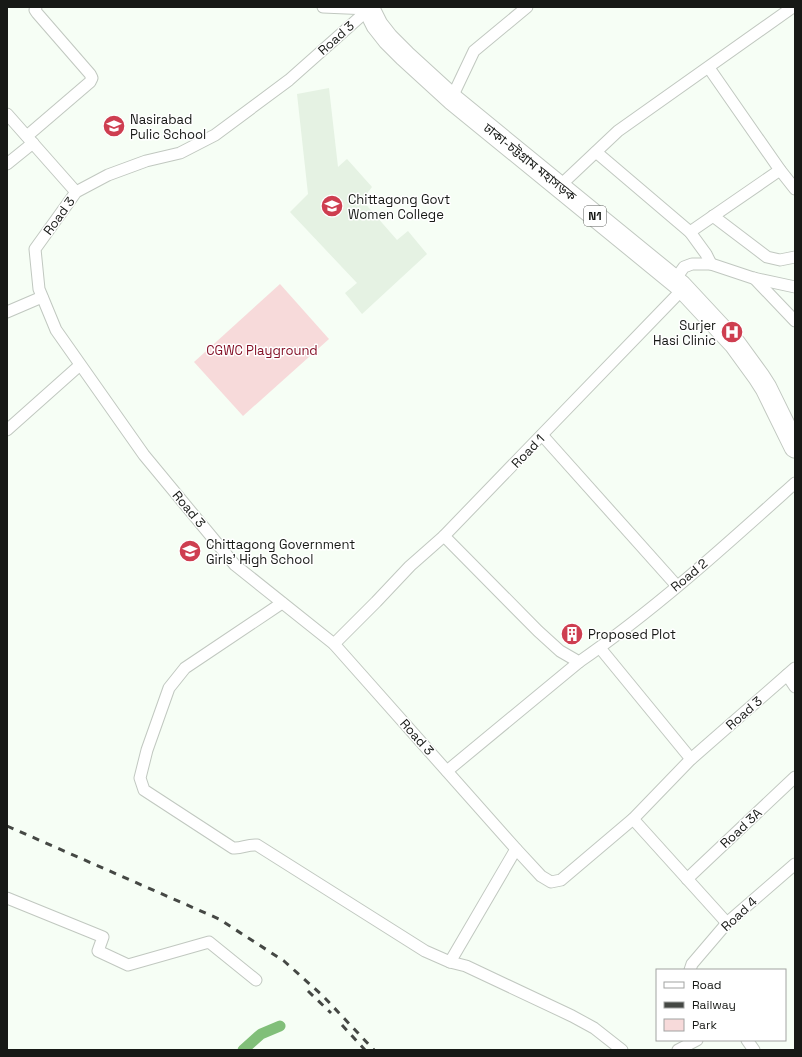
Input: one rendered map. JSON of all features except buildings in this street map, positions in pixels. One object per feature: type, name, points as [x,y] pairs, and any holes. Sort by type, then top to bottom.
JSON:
[{"type":"highway","name":"ঢাকা-চট্টগ্রাম মহাসড়ক","points":[[372,8],[385,19],[396,34],[435,74],[565,181],[680,280],[718,315],[764,373],[795,429]]},
{"type":"highway","name":"ঢাকা-চট্টগ্রাম মহাসড়ক","points":[[372,8],[377,25],[388,39],[447,94],[680,280],[735,344],[759,377],[795,447]]},
{"type":"street","points":[[7,164],[30,139],[90,82],[92,78],[36,14],[36,7]]},
{"type":"street","points":[[323,7],[372,8]]},
{"type":"street","points":[[565,181],[618,131],[794,7]]},
{"type":"street","name":"Road 3","points":[[372,8],[290,80],[215,136],[180,153],[146,162],[108,175],[76,192],[35,249],[39,289],[56,330],[144,455],[235,566],[334,644],[516,849],[542,876],[551,882],[561,880],[633,819],[691,759],[791,672]]},
{"type":"street","points":[[455,91],[474,51],[524,8]]},
{"type":"street","points":[[709,68],[780,170],[795,189]]},
{"type":"street","points":[[7,114],[76,192]]},
{"type":"street","points":[[596,152],[690,232],[706,254],[711,264]]},
{"type":"street","points":[[690,232],[780,170]]},
{"type":"street","points":[[713,216],[767,257],[780,260],[795,256]]},
{"type":"street","name":"Road 1","points":[[334,644],[410,566],[444,536],[677,295],[684,267],[692,264],[711,264],[754,278],[795,287]]},
{"type":"street","points":[[754,278],[795,321]]},
{"type":"street","points":[[7,312],[42,298]]},
{"type":"street","points":[[7,430],[80,365]]},
{"type":"street","points":[[542,436],[677,586]]},
{"type":"street","name":"Road 2","points":[[447,771],[579,662],[619,634],[677,586],[725,546],[795,483]]},
{"type":"street","points":[[444,536],[538,631],[560,651],[579,662]]},
{"type":"street","points":[[282,603],[185,668],[169,688],[147,750],[140,778],[144,790],[233,848],[239,849],[251,844],[257,845],[425,951],[450,962],[466,966],[572,1016],[594,1028],[622,1050]]},
{"type":"street","points":[[600,648],[691,759]]},
{"type":"street","points":[[791,672],[795,687]]},
{"type":"street","name":"Road 3A","points":[[687,879],[795,778]]},
{"type":"street","points":[[633,819],[727,923]]},
{"type":"street","points":[[450,962],[516,849]]},
{"type":"street","name":"Road 4","points":[[690,969],[692,964],[727,923],[795,864]]},
{"type":"street","points":[[7,898],[103,937],[98,951],[128,965],[209,942],[256,980]]},
{"type":"street","points":[[678,1050],[695,1041]]},
{"type":"street","points":[[748,1041],[754,1050]]},
{"type":"shaded area","name":"Chittagong Govt Women College","points":[[329,88],[338,167],[347,159],[372,187],[362,200],[397,240],[408,231],[427,254],[362,314],[345,293],[357,283],[290,212],[308,194],[297,94]]},
{"type":"green space","name":"CGWC Playground","points":[[280,284],[329,339],[243,416],[194,362]]},
{"type":"waterway","points":[[243,1050],[261,1034],[280,1026]]},
{"type":"railway","points":[[7,826],[219,919],[284,961],[323,996],[374,1050]]},
{"type":"railway","points":[[308,991],[331,1013]]},
{"type":"railway","points":[[342,1025],[365,1050]]},
{"type":"place","name":"Nasirabad Pulic School","points":[[114,126]]},
{"type":"place","name":"Chittagong Govt Women College","points":[[332,206]]},
{"type":"place","name":"Surjer Hasi Clinic","points":[[732,332]]},
{"type":"place","name":"Chittagong Government Girls' High School","points":[[190,551]]},
{"type":"place","name":"Proposed Plot","points":[[572,634]]}]
